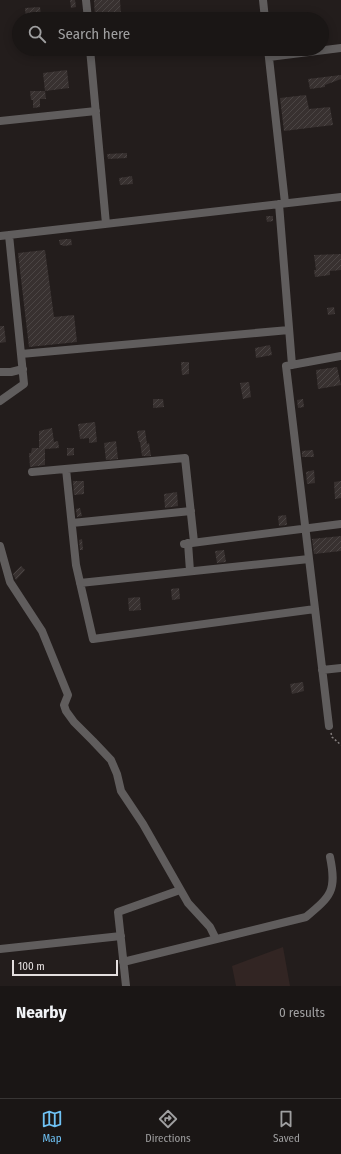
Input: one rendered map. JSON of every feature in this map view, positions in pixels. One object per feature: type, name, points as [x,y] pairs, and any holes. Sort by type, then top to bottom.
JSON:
[{"type":"street","points":[[86,0],[87,12]]},
{"type":"street","points":[[263,0],[264,12]]},
{"type":"street","points":[[329,49],[341,48]]},
{"type":"street","points":[[91,56],[106,224]]},
{"type":"street","points":[[269,56],[282,204],[292,365]]},
{"type":"street","points":[[0,121],[96,111]]},
{"type":"street","points":[[0,236],[341,197]]},
{"type":"street","points":[[0,401],[24,384],[9,235]]},
{"type":"street","points":[[21,354],[289,330]]},
{"type":"street","points":[[329,726],[286,366],[341,356]]},
{"type":"street","points":[[0,372],[22,370]]},
{"type":"street","points":[[32,472],[185,458],[191,511],[189,543],[190,571]]},
{"type":"street","points":[[66,469],[76,565],[93,639],[315,610]]},
{"type":"street","points":[[72,523],[191,511]]},
{"type":"street","points":[[189,543],[341,524]]},
{"type":"street","points":[[0,546],[10,582],[42,630],[68,695],[64,704],[66,711],[74,722],[111,760],[117,774],[121,791],[143,824],[188,903],[210,927],[216,940]]},
{"type":"street","points":[[80,583],[309,560]]},
{"type":"street","points":[[322,670],[341,668]]},
{"type":"street","points":[[124,962],[306,918],[323,903],[332,891],[334,876],[330,857]]},
{"type":"street","points":[[126,986],[118,912],[180,890]]},
{"type":"street","points":[[0,949],[121,936]]},
{"type":"path","points":[[329,726],[332,737],[341,745]]},
{"type":"shaded area","points":[[283,947],[290,986],[236,986],[232,966]]},
{"type":"building","points":[[70,0],[75,0],[76,7],[71,8]]},
{"type":"building","points":[[94,0],[120,0],[121,12],[95,12]]},
{"type":"building","points":[[40,7],[41,12],[25,12],[25,8]]},
{"type":"building","points":[[67,70],[69,88],[45,91],[43,73]]},
{"type":"building","points":[[341,75],[341,79],[325,85],[325,87],[310,89],[308,79]]},
{"type":"building","points":[[30,91],[45,91],[46,99],[40,99],[40,107],[33,108],[33,100],[31,100]]},
{"type":"building","points":[[306,95],[309,109],[330,107],[333,125],[284,131],[280,98]]},
{"type":"building","points":[[127,153],[127,158],[108,159],[107,154]]},
{"type":"building","points":[[132,176],[133,184],[120,185],[119,178]]},
{"type":"building","points":[[266,216],[273,216],[273,221],[267,222]]},
{"type":"building","points":[[71,239],[72,245],[60,245],[59,240]]},
{"type":"building","points":[[45,250],[54,317],[74,315],[77,342],[29,347],[18,253]]},
{"type":"building","points":[[341,254],[341,270],[330,271],[330,275],[315,277],[314,270],[316,270],[314,255]]},
{"type":"building","points":[[334,307],[335,314],[328,315],[327,308]]},
{"type":"building","points":[[0,326],[4,326],[6,342],[0,343]]},
{"type":"building","points":[[270,345],[272,355],[256,358],[255,348]]},
{"type":"building","points":[[181,362],[189,362],[189,374],[182,375]]},
{"type":"building","points":[[337,367],[341,385],[318,389],[316,370]]},
{"type":"building","points":[[249,382],[251,397],[243,399],[240,383]]},
{"type":"building","points":[[153,399],[163,399],[164,407],[153,408]]},
{"type":"building","points":[[303,399],[304,407],[298,408],[297,400]]},
{"type":"building","points":[[95,422],[97,442],[89,443],[89,438],[80,439],[78,424]]},
{"type":"building","points":[[52,428],[54,442],[58,441],[59,448],[45,449],[45,465],[30,467],[29,453],[31,453],[32,448],[39,448],[39,431]]},
{"type":"building","points":[[145,430],[151,456],[142,456],[137,431]]},
{"type":"building","points":[[116,441],[118,459],[106,460],[104,443]]},
{"type":"building","points":[[67,448],[74,448],[74,455],[67,456]]},
{"type":"building","points":[[313,450],[314,457],[302,457],[302,451]]},
{"type":"building","points":[[314,470],[315,483],[307,484],[306,472]]},
{"type":"building","points":[[73,481],[84,481],[84,494],[74,495]]},
{"type":"building","points":[[341,481],[341,498],[335,499],[334,482]]},
{"type":"building","points":[[177,492],[178,506],[165,508],[164,494]]},
{"type":"building","points":[[80,508],[82,516],[77,517],[76,509]]},
{"type":"building","points":[[286,515],[287,525],[279,526],[278,516]]},
{"type":"building","points":[[341,536],[341,551],[314,554],[312,539]]},
{"type":"building","points":[[82,539],[83,550],[80,550],[79,540]]},
{"type":"building","points":[[224,550],[226,562],[217,563],[215,551]]},
{"type":"building","points":[[21,566],[25,570],[16,580],[13,574]]},
{"type":"building","points":[[179,588],[180,599],[172,600],[171,589]]},
{"type":"building","points":[[140,597],[141,610],[129,611],[128,598]]},
{"type":"building","points":[[303,682],[304,691],[292,694],[290,684]]}]
